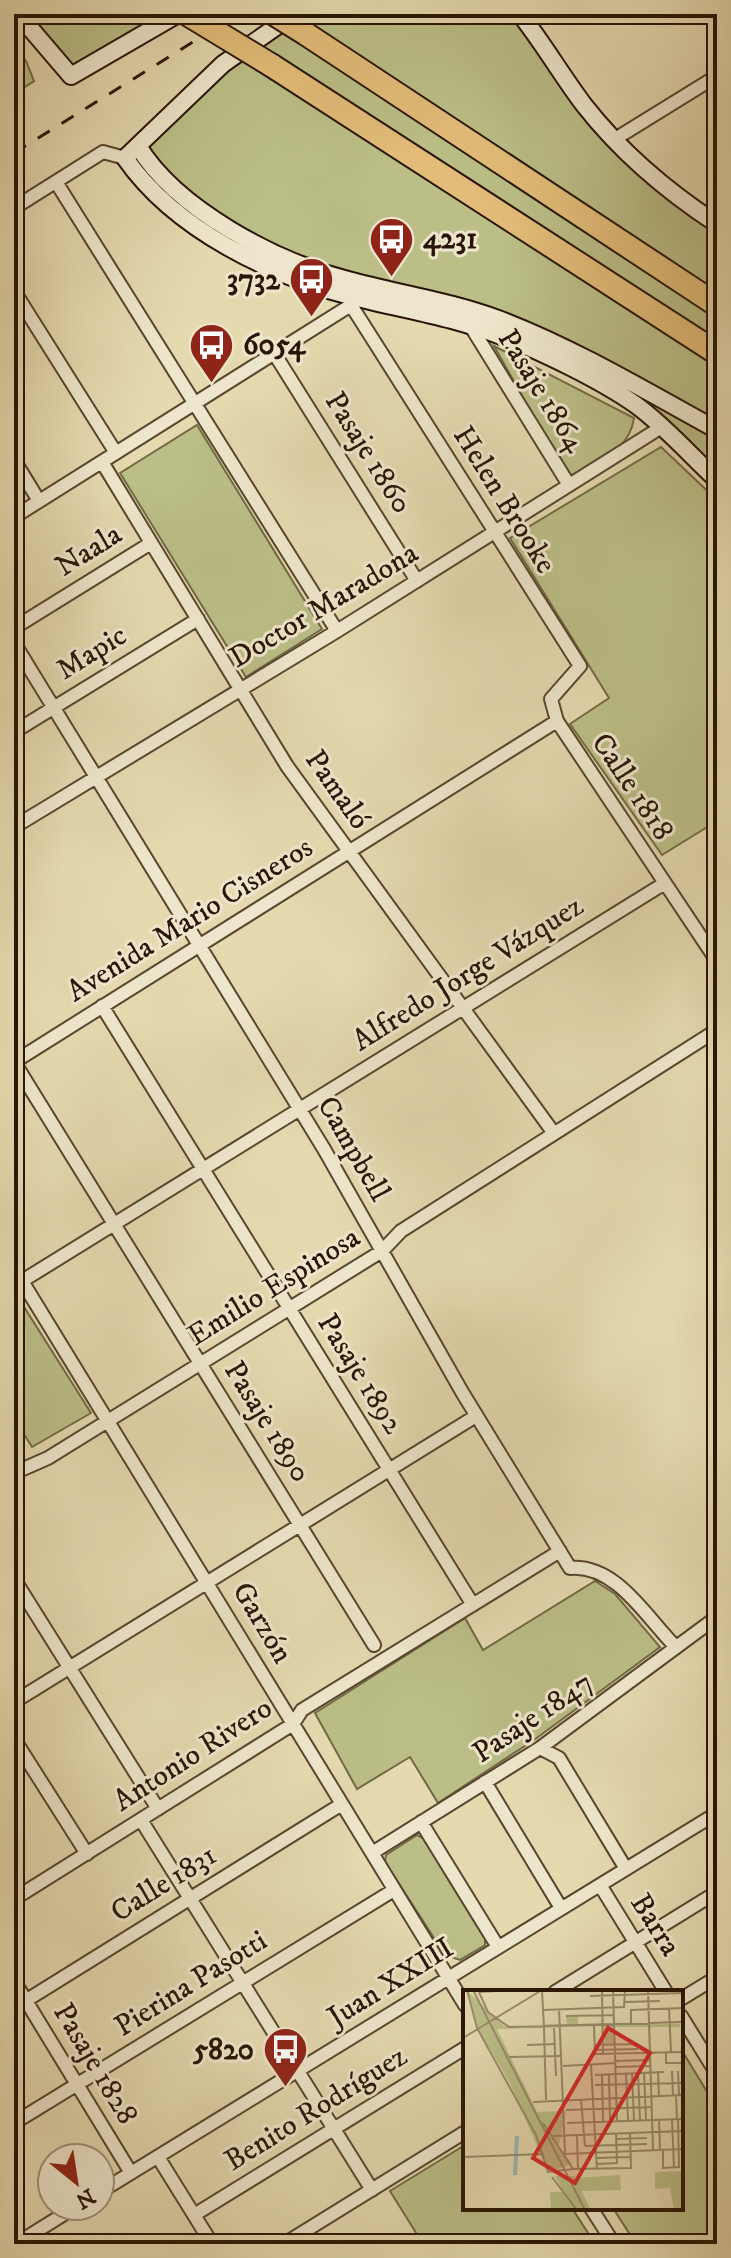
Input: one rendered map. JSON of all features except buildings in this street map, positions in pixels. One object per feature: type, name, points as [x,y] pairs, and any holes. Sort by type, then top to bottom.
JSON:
[{"type":"highway","points":[[187,14],[717,353]]},
{"type":"highway","points":[[274,14],[717,305]]},
{"type":"main road","points":[[18,14],[71,76],[178,14]]},
{"type":"main road","points":[[294,14],[223,64],[125,158],[161,199],[220,241],[294,277],[470,325],[526,347],[637,405],[717,480]]},
{"type":"main road","points":[[520,14],[584,105],[615,139],[676,195],[717,224]]},
{"type":"main road","points":[[138,146],[151,167],[175,191],[245,237],[316,270],[357,295],[440,299],[532,332],[717,430]]},
{"type":"street","points":[[615,139],[717,76]]},
{"type":"street","points":[[14,208],[103,152],[125,158]]},
{"type":"street","points":[[56,182],[337,631]]},
{"type":"street","points":[[14,291],[116,453]]},
{"type":"street","points":[[14,517],[274,353],[357,295]]},
{"type":"street","name":"Helen Brooke","points":[[357,295],[493,533],[580,666],[551,699],[557,721]]},
{"type":"street","name":"Pasaje 1864","points":[[470,325],[569,485]]},
{"type":"street","name":"Pasaje 1860","points":[[274,353],[417,581]]},
{"type":"street","name":"Doctor Maradona","points":[[14,827],[337,631],[660,428]]},
{"type":"street","points":[[14,460],[39,501]]},
{"type":"street","name":"Pamaló","points":[[102,462],[287,766],[553,1132]]},
{"type":"street","name":"Naala","points":[[14,628],[151,543]]},
{"type":"street","name":"Mapic","points":[[14,732],[198,619]]},
{"type":"street","name":"Campbell","points":[[14,643],[299,1110],[476,1416],[570,1568],[587,1567],[614,1580],[675,1646]]},
{"type":"street","name":"Avenida Mario Cisneros","points":[[14,1062],[557,721]]},
{"type":"street","name":"Calle 1818","points":[[557,721],[717,961]]},
{"type":"street","name":"Alfredo Jorge Vázquez","points":[[18,1284],[665,883]]},
{"type":"street","name":"Pasaje 1892","points":[[102,1006],[473,1605]]},
{"type":"street","name":"Emilio Espinosa","points":[[14,1473],[48,1458],[382,1251],[401,1231],[717,1030]]},
{"type":"street","name":"Pasaje 1890","points":[[14,1062],[374,1645]]},
{"type":"street","name":"Garzón","points":[[14,1268],[18,1284],[108,1421],[463,2002]]},
{"type":"street","points":[[14,1702],[476,1416]]},
{"type":"street","name":"Antonio Rivero","points":[[14,1899],[293,1724],[302,1710],[560,1551]]},
{"type":"street","points":[[14,1579],[158,1809]]},
{"type":"street","name":"Pasaje 1847","points":[[372,1853],[540,1748],[717,1617]]},
{"type":"street","points":[[14,1739],[87,1854]]},
{"type":"street","points":[[540,1748],[559,1758],[626,1869]]},
{"type":"street","points":[[485,1782],[561,1908]]},
{"type":"street","name":"Calle 1831","points":[[14,2008],[342,1804]]},
{"type":"street","name":"Juan XXIII","points":[[116,2182],[709,1818],[717,1831]]},
{"type":"street","points":[[141,1820],[372,2190]]},
{"type":"street","points":[[421,1822],[498,1947]]},
{"type":"street","name":"Barra","points":[[600,1885],[665,1990]]},
{"type":"street","name":"Pierina Pasotti","points":[[14,2123],[394,1890]]},
{"type":"street","points":[[558,1990],[717,1892]]},
{"type":"street","points":[[683,1998],[717,1977]]},
{"type":"street","name":"Pasaje 1828","points":[[14,1981],[131,2173]]},
{"type":"street","points":[[683,2019],[717,2074]]},
{"type":"street","name":"Benito Rodríguez","points":[[194,2215],[463,2049]]},
{"type":"street","points":[[284,2244],[463,2133]]},
{"type":"street","points":[[158,2157],[212,2244]]},
{"type":"street","points":[[592,2210],[614,2244]]},
{"type":"street","points":[[16,2244],[51,2222]]},
{"type":"green space","points":[[18,14],[178,14],[71,76]]},
{"type":"green space","points":[[294,14],[520,14],[584,105],[717,224],[717,480],[637,405],[537,352],[220,241],[125,158]]},
{"type":"green space","points":[[14,47],[26,61],[34,81],[14,94]]},
{"type":"green space","points":[[494,346],[634,418],[626,438],[603,459],[574,475],[566,474]]},
{"type":"green space","points":[[197,425],[322,629],[246,677],[120,473]]},
{"type":"green space","points":[[661,447],[717,500],[717,821],[662,855],[570,724],[609,698],[510,538]]},
{"type":"green space","points":[[14,1291],[91,1413],[32,1447],[14,1418]]},
{"type":"green space","points":[[595,1581],[615,1594],[660,1647],[534,1740],[438,1803],[410,1757],[357,1789],[315,1713],[465,1618],[483,1650]]},
{"type":"green space","points":[[417,1835],[423,1838],[485,1939],[485,1945],[460,1960],[445,1955],[385,1862],[386,1855]]},
{"type":"green space","points":[[683,2052],[717,2108],[717,2244],[636,2244],[614,2210],[683,2210]]},
{"type":"green space","points":[[463,2146],[463,2210],[573,2210],[595,2244],[423,2244],[390,2191]]},
{"type":"railway","points":[[14,153],[238,14]]},
{"type":"place","name":"4231","points":[[392,278]]},
{"type":"place","name":"3732","points":[[311,319]]},
{"type":"place","name":"6054","points":[[212,384]]},
{"type":"place","name":"5820","points":[[285,2089]]}]
